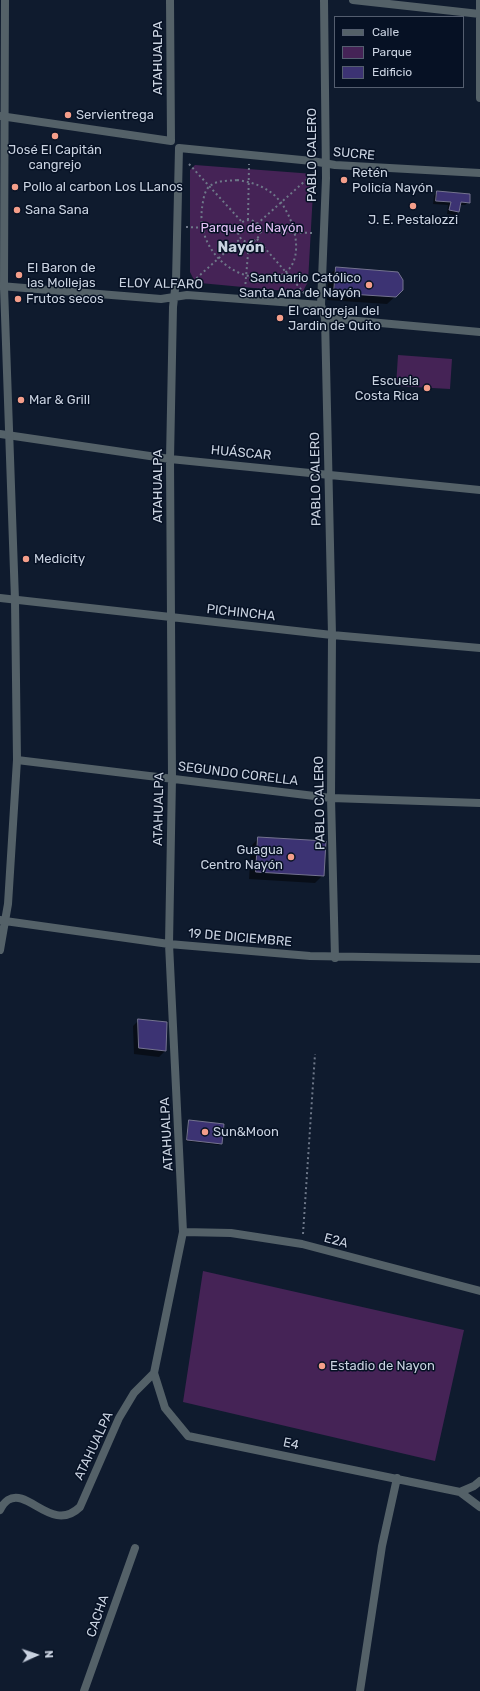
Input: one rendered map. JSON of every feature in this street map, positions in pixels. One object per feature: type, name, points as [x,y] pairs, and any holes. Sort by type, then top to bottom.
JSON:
[{"type":"street","points":[[0,950],[3,921],[10,886],[17,760],[15,600],[2,287],[2,116],[5,0]]},
{"type":"street","name":"ATAHUALPA","points":[[170,0],[171,141]]},
{"type":"street","name":"PABLO CALERO","points":[[324,0],[325,186],[321,305],[325,318],[332,635],[334,958]]},
{"type":"street","points":[[353,0],[480,14]]},
{"type":"street","points":[[480,0],[480,98]]},
{"type":"street","points":[[2,116],[171,141],[179,148]]},
{"type":"street","name":"ATAHUALPA","points":[[0,1510],[7,1501],[12,1498],[19,1498],[54,1515],[68,1516],[75,1512],[84,1501],[87,1489],[119,1418],[134,1393],[154,1373],[183,1232],[169,944],[172,778],[170,459],[173,307],[177,295],[179,148]]},
{"type":"street","name":"SUCRE","points":[[179,148],[335,165],[480,173]]},
{"type":"street","name":"ELOY ALFARO","points":[[2,287],[161,298],[177,295],[321,305]]},
{"type":"street","points":[[325,318],[480,332]]},
{"type":"street","name":"HUÁSCAR","points":[[0,434],[170,459],[480,490]]},
{"type":"street","name":"PICHINCHA","points":[[0,598],[332,635],[480,648]]},
{"type":"street","name":"SEGUNDO CORELLA","points":[[17,760],[332,798],[480,803]]},
{"type":"street","name":"19 DE DICIEMBRE","points":[[3,921],[169,944],[334,958],[480,958]]},
{"type":"street","name":"E2A","points":[[183,1232],[231,1233],[302,1244],[480,1291]]},
{"type":"street","name":"E4","points":[[154,1373],[164,1408],[188,1436],[460,1492]]},
{"type":"street","points":[[360,1691],[382,1546],[397,1478]]},
{"type":"street","points":[[480,1480],[474,1486],[460,1492],[480,1507]]},
{"type":"street","name":"CACHA","points":[[84,1691],[134,1548]]},
{"type":"path","points":[[186,165],[189,161],[209,186],[242,222]]},
{"type":"path","points":[[242,163],[257,164]]},
{"type":"path","points":[[248,220],[249,163]]},
{"type":"path","points":[[257,224],[317,170]]},
{"type":"path","points":[[227,181],[249,182],[266,189],[281,202],[291,218],[295,233],[294,257],[291,266],[286,273],[271,278],[247,276],[234,271],[218,259],[207,242],[202,227],[203,202],[209,186],[227,181]]},
{"type":"path","points":[[185,220],[185,234]]},
{"type":"path","points":[[248,220],[257,224],[260,232],[257,239],[249,242],[240,239],[238,229],[242,222],[248,220]]},
{"type":"path","points":[[185,227],[238,229]]},
{"type":"path","points":[[260,232],[316,233]]},
{"type":"path","points":[[177,295],[240,239]]},
{"type":"path","points":[[257,239],[307,295]]},
{"type":"path","points":[[245,292],[249,242]]},
{"type":"path","points":[[188,281],[194,287]]},
{"type":"path","points":[[303,297],[310,292]]},
{"type":"path","points":[[302,1244],[315,1054]]},
{"type":"green space","name":"Parque de Nayón","points":[[195,165],[314,174],[308,282],[303,291],[296,292],[200,283],[194,280],[190,272],[190,170]]},
{"type":"green space","points":[[398,355],[452,359],[450,389],[396,386]]},
{"type":"green space","name":"Estadio de Nayon","points":[[203,1271],[464,1330],[435,1461],[183,1402]]},
{"type":"building","points":[[437,191],[470,194],[470,203],[461,202],[459,212],[449,210],[451,202],[436,201]]},
{"type":"building","name":"Santuario Católico Santa Ana de Nayón","points":[[336,267],[398,272],[403,280],[403,290],[396,297],[334,293]]},
{"type":"building","name":"Guagua Centro Nayón","points":[[258,837],[326,841],[324,876],[256,872]]},
{"type":"building","points":[[138,1019],[167,1022],[166,1051],[139,1048]]},
{"type":"building","name":"Sun&Moon","points":[[189,1120],[224,1124],[222,1144],[187,1140]]},
{"type":"place","name":"Servientrega","points":[[68,115]]},
{"type":"place","name":"José El Capitán cangrejo","points":[[55,136]]},
{"type":"place","name":"Retén Policía Nayón","points":[[344,180]]},
{"type":"place","name":"Pollo al carbon Los LLanos","points":[[15,187]]},
{"type":"place","name":"J. E. Pestalozzi","points":[[413,206]]},
{"type":"place","name":"Sana Sana","points":[[17,210]]},
{"type":"place","name":"El Baron de las Mollejas","points":[[19,275]]},
{"type":"place","name":"Santuario Católico Santa Ana de Nayón","points":[[369,285]]},
{"type":"place","name":"Frutos secos","points":[[18,299]]},
{"type":"place","name":"El cangrejal del Jardin de Quito","points":[[280,318]]},
{"type":"place","name":"Escuela Costa Rica","points":[[427,388]]},
{"type":"place","name":"Mar & Grill","points":[[21,400]]},
{"type":"place","name":"Medicity","points":[[26,559]]},
{"type":"place","name":"Guagua Centro Nayón","points":[[291,857]]},
{"type":"place","name":"Sun&Moon","points":[[205,1132]]},
{"type":"place","name":"Estadio de Nayon","points":[[322,1366]]},
{"type":"district","name":"Nayón","points":[[241,248]]}]
